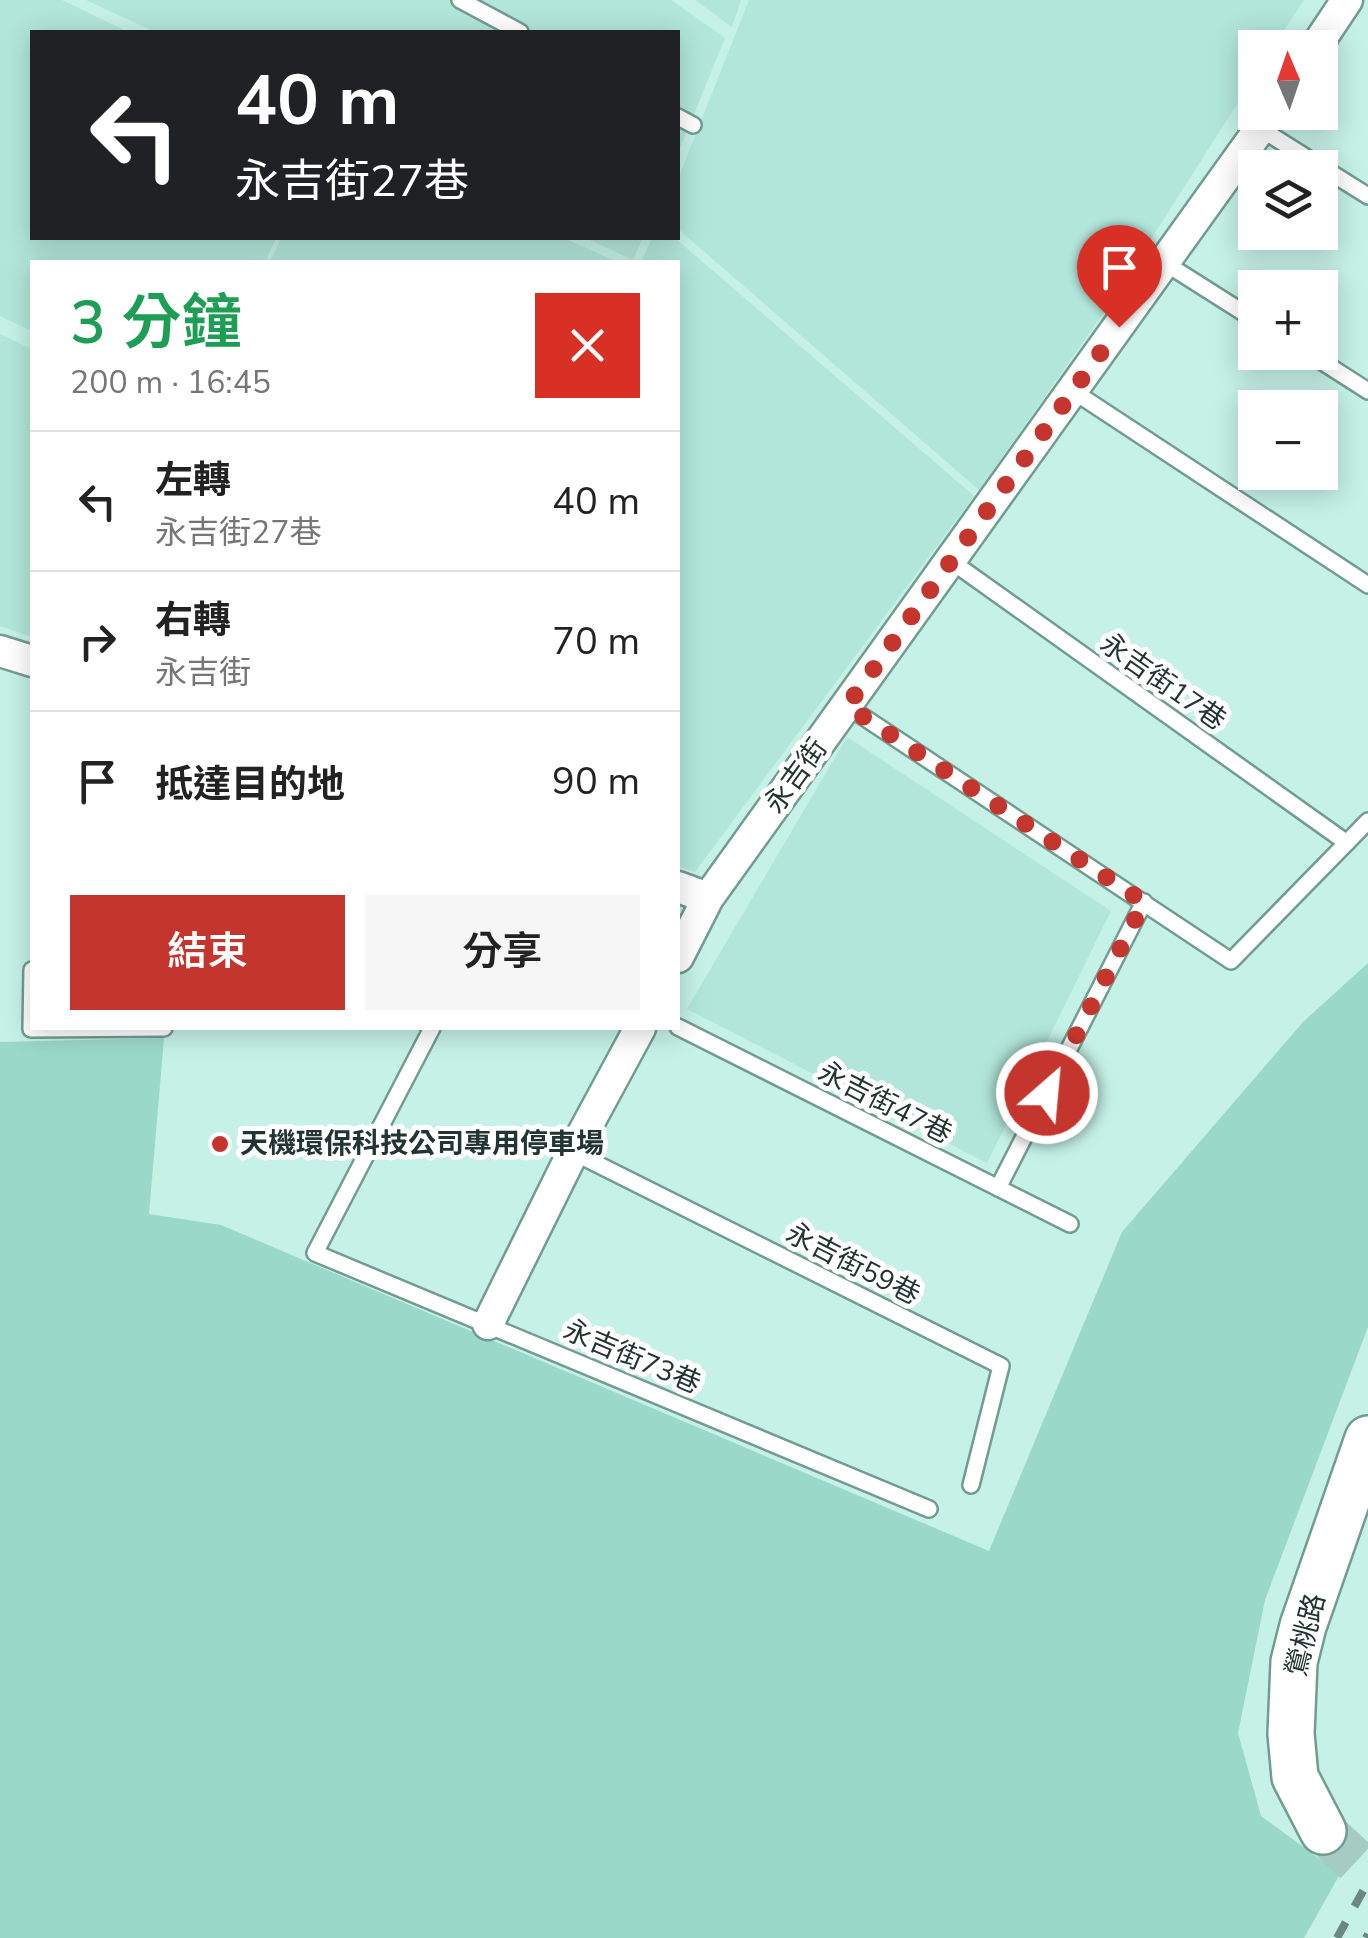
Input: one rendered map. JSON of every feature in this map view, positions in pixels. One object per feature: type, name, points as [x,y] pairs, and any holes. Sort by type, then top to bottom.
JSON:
[{"type":"main road","name":"鶯桃路","points":[[1323,1832],[1295,1778],[1290,1734],[1294,1662],[1368,1440]]},
{"type":"street","points":[[1327,30],[1347,0]]},
{"type":"street","name":"永吉街","points":[[680,952],[708,898],[1260,130]]},
{"type":"street","points":[[0,651],[30,660]]},
{"type":"street","points":[[680,888],[708,898]]},
{"type":"street","points":[[488,1324],[639,1030]]},
{"type":"lane","points":[[460,0],[516,30]]},
{"type":"lane","points":[[680,118],[693,126]]},
{"type":"lane","points":[[1278,130],[1368,196]]},
{"type":"lane","points":[[1165,263],[1238,309]]},
{"type":"lane","points":[[1335,370],[1368,391]]},
{"type":"lane","points":[[1073,391],[1368,584]]},
{"type":"lane","name":"永吉街17巷","points":[[950,561],[1347,843]]},
{"type":"lane","points":[[847,706],[1231,961],[1368,821]]},
{"type":"lane","points":[[998,1188],[1144,902]]},
{"type":"lane","name":"永吉街47巷","points":[[680,1029],[1070,1224]]},
{"type":"lane","name":"永吉街73巷","points":[[431,1030],[315,1253],[929,1509]]},
{"type":"lane","name":"永吉街59巷","points":[[574,1152],[1001,1366],[971,1485]]},
{"type":"shaded area","points":[[0,0],[62,0],[124,30],[30,30],[30,240],[275,240],[266,260],[30,260],[30,330],[0,316]]},
{"type":"shaded area","points":[[86,0],[671,0],[725,38],[680,148],[680,30],[151,30]]},
{"type":"shaded area","points":[[695,0],[741,0],[732,27]]},
{"type":"shaded area","points":[[749,0],[1304,0],[1284,30],[1238,30],[1238,103],[1107,308],[979,490],[680,231],[680,174]]},
{"type":"shaded area","points":[[280,240],[568,240],[613,260],[271,260]]},
{"type":"shaded area","points":[[590,240],[642,240],[633,260]]},
{"type":"shaded area","points":[[651,240],[677,240],[974,496],[695,872],[680,867],[680,260],[642,260]]},
{"type":"shaded area","points":[[0,334],[30,348],[30,636],[0,626]]},
{"type":"shaded area","points":[[847,737],[1111,911],[987,1163],[687,1009]]},
{"type":"shaded area","points":[[1368,963],[1368,1327],[1265,1600],[1238,1733],[1261,1816],[1340,1874],[1304,1938],[0,1938],[0,1042],[164,1038],[149,1214],[221,1225],[989,1551],[1122,1232],[1303,1022]]},
{"type":"tunnel","points":[[1323,1831],[1368,1873]]},
{"type":"railway","points":[[1337,1938],[1368,1882]]},
{"type":"railway","points":[[1366,1938],[1368,1934]]},
{"type":"place","name":"天機環保科技公司專用停車場","points":[[220,1144]]},
{"type":"route","points":[[1047,1093],[1144,902],[847,706],[1119,327]]}]
